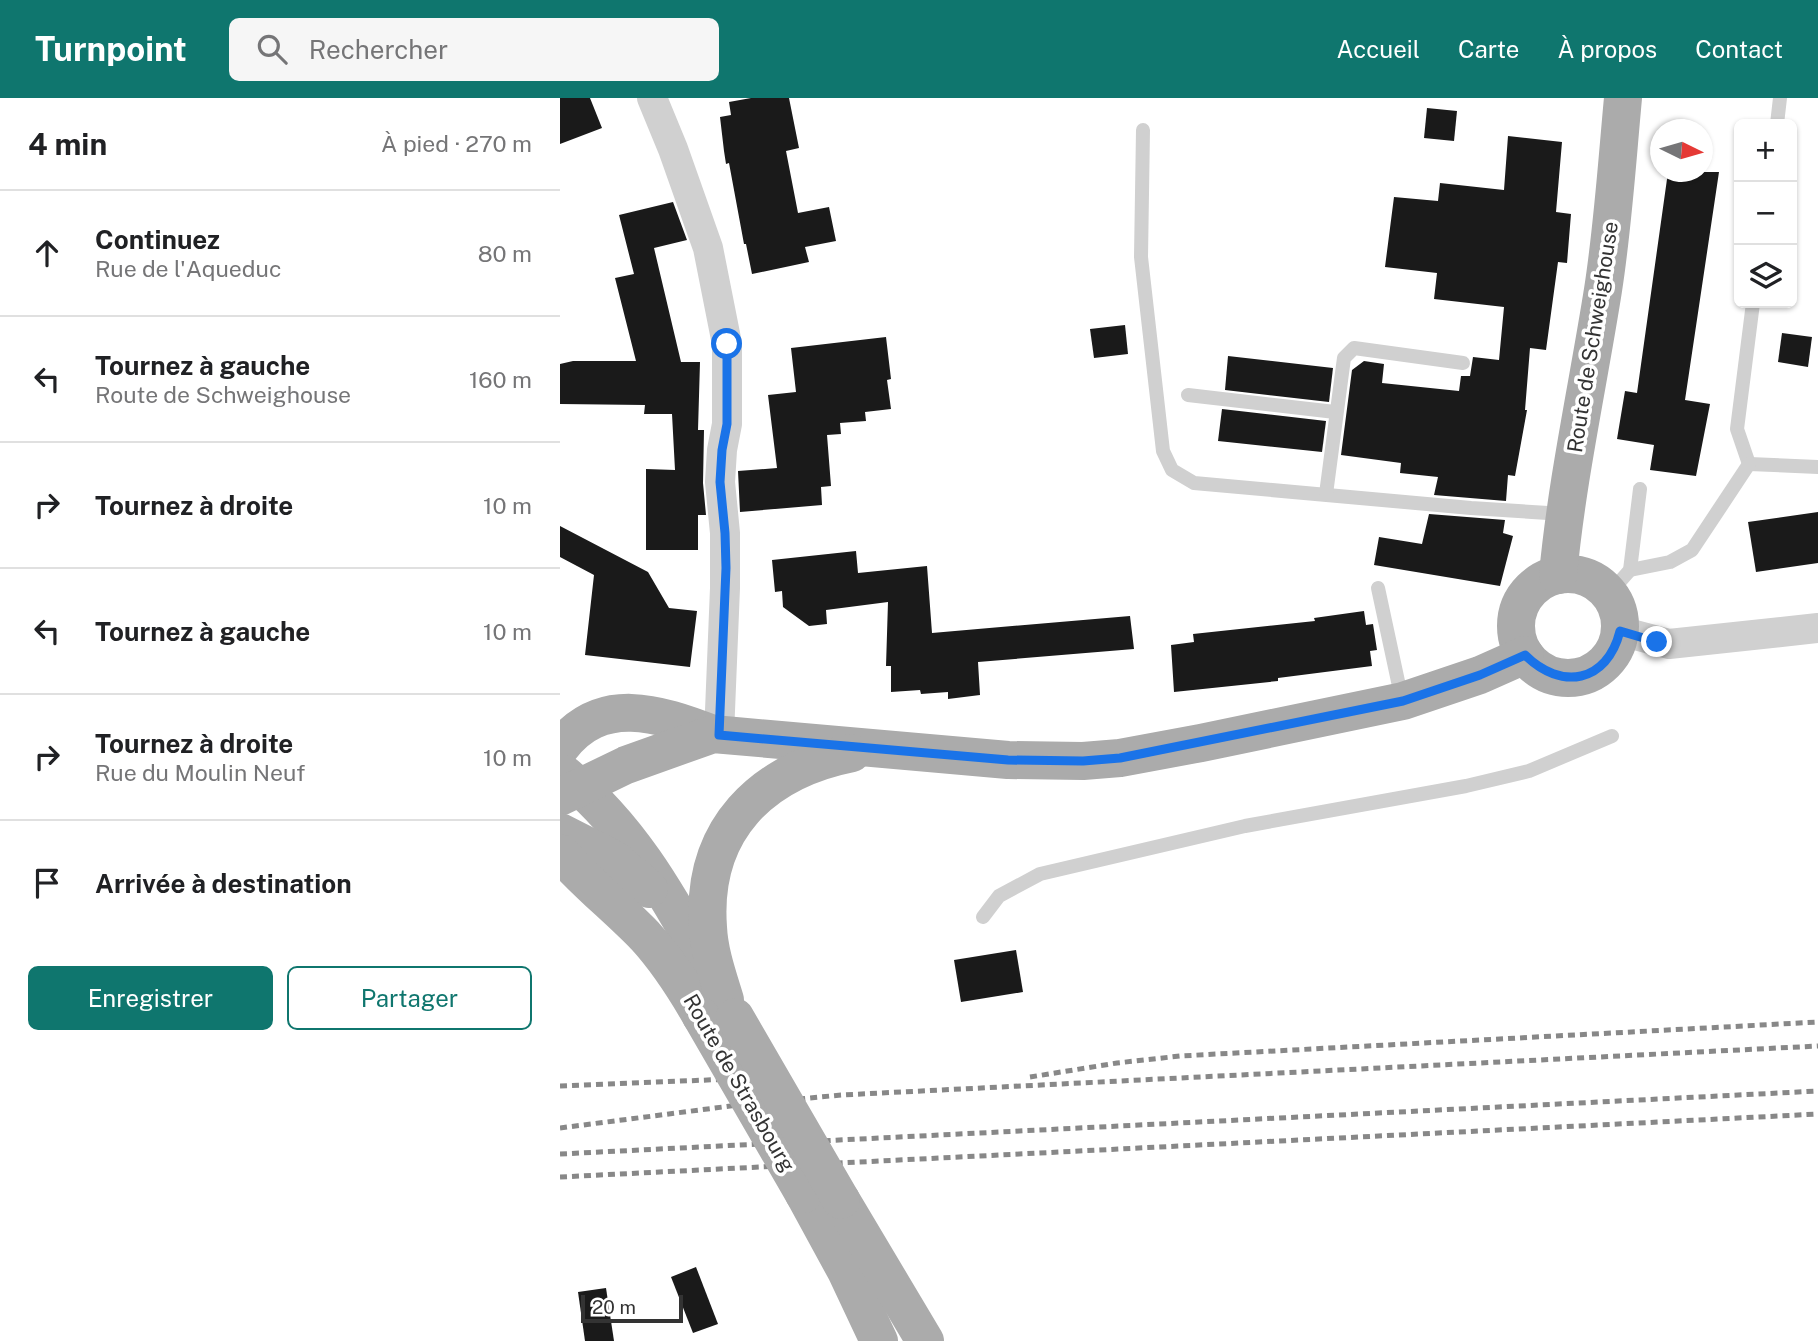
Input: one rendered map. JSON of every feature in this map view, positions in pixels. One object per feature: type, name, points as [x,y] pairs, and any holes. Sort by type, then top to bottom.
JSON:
[{"type":"main road","name":"Route de Schweighouse","points":[[1558,575],[1565,514],[1603,288],[1623,98]]},
{"type":"main road","points":[[1574,574],[1620,582],[1620,631],[1610,657],[1600,667],[1571,678],[1554,676],[1538,668],[1525,655],[1516,624],[1520,607],[1528,592],[1542,581],[1558,575],[1574,574]]},
{"type":"main road","points":[[560,748],[580,727],[606,714],[622,712],[659,717],[716,734],[1042,761],[1120,758],[1403,701],[1480,675],[1525,655]]},
{"type":"main road","name":"Route de Strasbourg","points":[[567,785],[716,734]]},
{"type":"main road","points":[[720,1011],[708,931],[709,889],[716,852],[743,811],[781,779],[822,759],[858,752],[912,750]]},
{"type":"main road","name":"Route de Strasbourg","points":[[567,785],[622,830],[680,916],[720,1011],[804,1194],[846,1271],[879,1341]]},
{"type":"main road","name":"Route de Strasbourg","points":[[560,832],[615,860],[680,916]]},
{"type":"main road","name":"Route de Strasbourg","points":[[560,853],[577,887],[647,938],[689,995],[720,1011],[841,1200],[925,1341]]},
{"type":"street","points":[[652,98],[708,248],[727,344],[727,424],[720,482],[726,568],[716,734]]},
{"type":"street","points":[[1620,631],[1670,644],[1818,628]]},
{"type":"lane","points":[[1778,119],[1780,98]]},
{"type":"lane","points":[[1143,130],[1141,257],[1163,451],[1172,470],[1194,483],[1565,514]]},
{"type":"lane","points":[[1749,464],[1737,429],[1752,308]]},
{"type":"lane","points":[[1326,494],[1344,358],[1354,348],[1463,363]]},
{"type":"lane","points":[[1188,394],[1335,412]]},
{"type":"lane","points":[[1749,464],[1818,467]]},
{"type":"lane","points":[[1620,582],[1692,550],[1749,464]]},
{"type":"lane","points":[[1620,582],[1640,489]]},
{"type":"lane","points":[[1378,588],[1403,701]]},
{"type":"lane","points":[[983,917],[999,896],[1040,874],[1245,826],[1466,786],[1529,771],[1612,736]]},
{"type":"building","points":[[560,98],[590,98],[602,128],[560,144]]},
{"type":"building","points":[[751,98],[789,98],[799,148],[786,151],[798,213],[829,207],[836,241],[805,247],[809,262],[752,274],[729,163],[726,164],[720,117],[731,115],[729,102]]},
{"type":"building","points":[[1427,108],[1457,111],[1454,141],[1424,138]]},
{"type":"building","points":[[1508,136],[1562,142],[1556,212],[1571,214],[1567,263],[1558,262],[1546,350],[1530,348],[1527,410],[1515,476],[1508,475],[1506,501],[1434,495],[1438,477],[1400,473],[1401,463],[1341,455],[1352,370],[1364,361],[1384,364],[1382,383],[1459,391],[1461,376],[1470,376],[1473,357],[1499,360],[1504,307],[1434,299],[1437,273],[1385,267],[1394,197],[1438,201],[1440,183],[1504,190]]},
{"type":"building","points":[[1713,172],[1719,172],[1685,400],[1710,404],[1696,476],[1650,470],[1654,445],[1617,439],[1625,391],[1637,393],[1667,182],[1713,182]]},
{"type":"building","points":[[673,202],[687,240],[654,248],[681,362],[700,362],[698,430],[704,430],[703,483],[706,515],[698,515],[698,550],[646,550],[646,469],[675,470],[672,414],[644,414],[645,405],[560,404],[560,364],[573,361],[636,361],[615,278],[634,274],[619,215]]},
{"type":"building","points":[[1125,325],[1128,354],[1094,358],[1090,329]]},
{"type":"building","points":[[1782,333],[1812,337],[1808,367],[1778,362]]},
{"type":"building","points":[[886,337],[891,409],[865,412],[866,421],[840,423],[841,434],[827,435],[831,486],[821,487],[822,505],[740,512],[738,471],[777,468],[768,395],[796,392],[791,348]]},
{"type":"building","points":[[1228,356],[1333,368],[1329,402],[1225,390]]},
{"type":"building","points":[[1222,409],[1326,421],[1322,452],[1218,441]]},
{"type":"building","points":[[1818,512],[1818,563],[1756,572],[1748,522]]},
{"type":"building","points":[[1429,514],[1505,520],[1503,533],[1513,536],[1500,586],[1374,565],[1379,537],[1422,544]]},
{"type":"building","points":[[560,526],[648,572],[669,608],[697,611],[690,667],[585,655],[594,575],[560,557]]},
{"type":"building","points":[[856,551],[858,573],[927,566],[932,633],[1130,616],[1134,649],[978,662],[980,695],[948,699],[948,692],[891,692],[891,666],[886,666],[888,602],[826,610],[827,624],[809,626],[783,607],[782,591],[775,592],[772,560]]},
{"type":"building","points":[[1364,611],[1366,625],[1373,624],[1377,650],[1370,651],[1372,666],[1278,678],[1278,681],[1174,692],[1171,645],[1194,642],[1193,634],[1315,621],[1314,618]]},
{"type":"building","points":[[1016,950],[1023,992],[961,1002],[954,960]]},
{"type":"building","points":[[696,1267],[718,1324],[693,1333],[671,1277]]},
{"type":"building","points":[[606,1288],[614,1341],[585,1341],[578,1292]]},
{"type":"railway","points":[[1030,1077],[1180,1056],[1818,1022]]},
{"type":"railway","points":[[560,1128],[746,1104],[841,1095],[1818,1046]]},
{"type":"railway","points":[[560,1086],[732,1079]]},
{"type":"railway","points":[[560,1154],[1818,1091]]},
{"type":"railway","points":[[560,1177],[1818,1114]]},
{"type":"route","points":[[727,344],[727,424],[720,482],[726,568],[719,735],[1008,760],[1053,762],[1120,758],[1403,701],[1443,689],[1525,655],[1538,668],[1554,676],[1571,678],[1587,674],[1610,657],[1620,631],[1657,642]]}]
